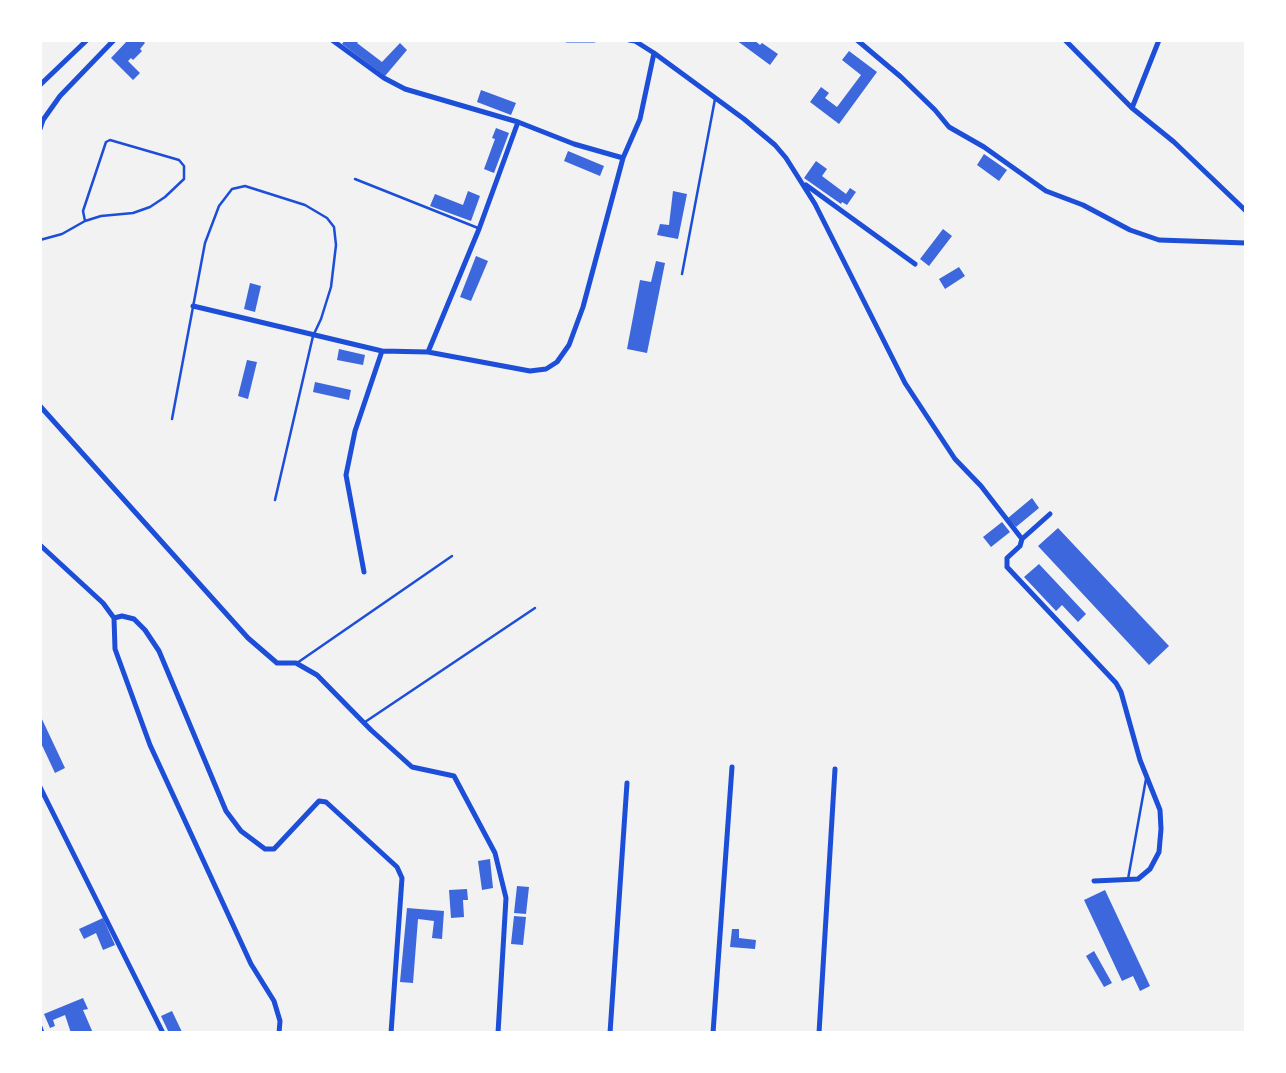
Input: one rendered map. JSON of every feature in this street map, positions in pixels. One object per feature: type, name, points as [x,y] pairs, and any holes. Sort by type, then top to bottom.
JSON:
[{"type":"street","points":[[40,85],[87,40]]},
{"type":"street","points":[[40,129],[60,96],[114,40]]},
{"type":"street","points":[[332,40],[372,71],[405,89],[623,158]]},
{"type":"street","points":[[567,40],[594,40]]},
{"type":"street","points":[[634,40],[776,145],[804,184],[905,384],[955,459],[1022,539]]},
{"type":"street","points":[[857,40],[901,76],[949,127],[1046,191],[1159,240],[1246,243]]},
{"type":"street","points":[[1065,40],[1132,108],[1246,211]]},
{"type":"street","points":[[1132,108],[1159,40]]},
{"type":"street","points":[[193,306],[382,351],[428,352],[530,371],[546,369],[557,362],[569,345],[583,307],[623,158],[640,119],[654,53]]},
{"type":"street","points":[[428,352],[480,229],[518,122]]},
{"type":"street","points":[[804,184],[915,264]]},
{"type":"street","points":[[364,572],[346,476],[355,432],[382,351]]},
{"type":"street","points":[[40,406],[248,638],[277,663],[296,663],[317,675],[412,767],[454,776],[495,853],[506,898],[498,1033]]},
{"type":"street","points":[[1050,514],[1022,539],[1007,558],[1007,567],[1116,683],[1160,810],[1158,852],[1150,869],[1138,879],[1094,881]]},
{"type":"street","points":[[40,545],[104,603],[114,618],[115,649],[150,745],[251,964],[274,1001],[280,1033]]},
{"type":"street","points":[[114,618],[134,619],[146,630],[159,651],[226,811],[256,844],[274,849],[320,801],[326,802],[397,867],[402,878],[390,1033]]},
{"type":"street","points":[[714,1033],[732,767]]},
{"type":"street","points":[[819,1033],[835,770]]},
{"type":"street","points":[[610,1033],[627,782]]},
{"type":"street","points":[[40,787],[163,1033]]},
{"type":"lane","points":[[682,274],[715,98]]},
{"type":"lane","points":[[40,240],[62,234],[85,221],[150,207],[184,179],[184,166],[179,160],[106,142],[83,212],[85,221]]},
{"type":"lane","points":[[355,179],[480,229]]},
{"type":"lane","points":[[172,420],[204,242],[219,206],[232,189],[245,186],[305,205],[327,218],[334,228],[336,245],[331,287],[313,336],[275,500]]},
{"type":"lane","points":[[296,663],[452,556]]},
{"type":"lane","points":[[364,723],[535,608]]},
{"type":"lane","points":[[1128,881],[1146,776]]},
{"type":"building","points":[[128,40],[145,43],[142,51],[128,61],[140,73],[133,80],[111,58]]},
{"type":"building","points":[[345,40],[360,40],[357,43],[382,62],[400,43],[407,50],[385,76],[342,44]]},
{"type":"building","points":[[736,40],[754,40],[778,54],[770,65]]},
{"type":"building","points":[[849,51],[877,72],[839,124],[810,102],[821,87],[829,93],[825,98],[837,107],[861,75],[842,60]]},
{"type":"building","points":[[481,90],[516,103],[511,115],[477,102]]},
{"type":"building","points":[[496,128],[509,133],[494,173],[484,169]]},
{"type":"building","points":[[568,151],[604,166],[600,176],[564,161]]},
{"type":"building","points":[[984,154],[1007,170],[999,181],[977,165]]},
{"type":"building","points":[[816,161],[827,169],[822,176],[846,194],[850,188],[856,192],[847,205],[804,178]]},
{"type":"building","points":[[468,191],[480,196],[471,221],[430,206],[435,194],[463,205]]},
{"type":"building","points":[[673,191],[687,194],[678,239],[657,235],[660,224],[669,225]]},
{"type":"building","points":[[943,229],[952,236],[929,266],[920,259]]},
{"type":"building","points":[[476,256],[488,261],[471,301],[460,297]]},
{"type":"building","points":[[656,261],[665,263],[647,353],[627,349],[640,280],[651,282]]},
{"type":"building","points":[[959,267],[965,276],[945,289],[939,279]]},
{"type":"building","points":[[250,283],[261,286],[255,312],[244,309]]},
{"type":"building","points":[[339,349],[365,355],[363,365],[337,360]]},
{"type":"building","points":[[247,360],[257,362],[248,399],[238,396]]},
{"type":"building","points":[[315,382],[351,390],[349,400],[313,392]]},
{"type":"building","points":[[1032,498],[1039,508],[1016,527],[1008,518]]},
{"type":"building","points":[[1002,522],[1010,532],[991,547],[983,537]]},
{"type":"building","points":[[1058,528],[1169,646],[1149,665],[1038,546]]},
{"type":"building","points":[[1039,564],[1086,614],[1078,622],[1062,605],[1056,611],[1024,577]]},
{"type":"building","points":[[40,715],[65,768],[55,773],[40,741]]},
{"type":"building","points":[[490,859],[493,888],[482,890],[478,861]]},
{"type":"building","points":[[517,886],[529,887],[526,914],[514,913]]},
{"type":"building","points":[[467,889],[464,917],[451,918],[449,890]]},
{"type":"building","points":[[1105,890],[1150,986],[1140,991],[1133,976],[1122,981],[1084,900]]},
{"type":"building","points":[[407,908],[444,911],[442,939],[432,938],[434,921],[418,919],[413,983],[400,982]]},
{"type":"building","points":[[514,916],[526,917],[523,945],[511,944]]},
{"type":"building","points":[[103,918],[115,945],[103,950],[96,933],[84,939],[79,929]]},
{"type":"building","points":[[732,929],[739,929],[739,938],[756,940],[755,949],[730,947]]},
{"type":"building","points":[[1094,951],[1112,983],[1104,987],[1086,956]]},
{"type":"building","points":[[83,998],[88,1009],[83,1010],[93,1033],[71,1033],[65,1015],[53,1020],[55,1026],[50,1028],[44,1014]]},
{"type":"building","points":[[172,1011],[182,1032],[169,1033],[161,1016]]}]
